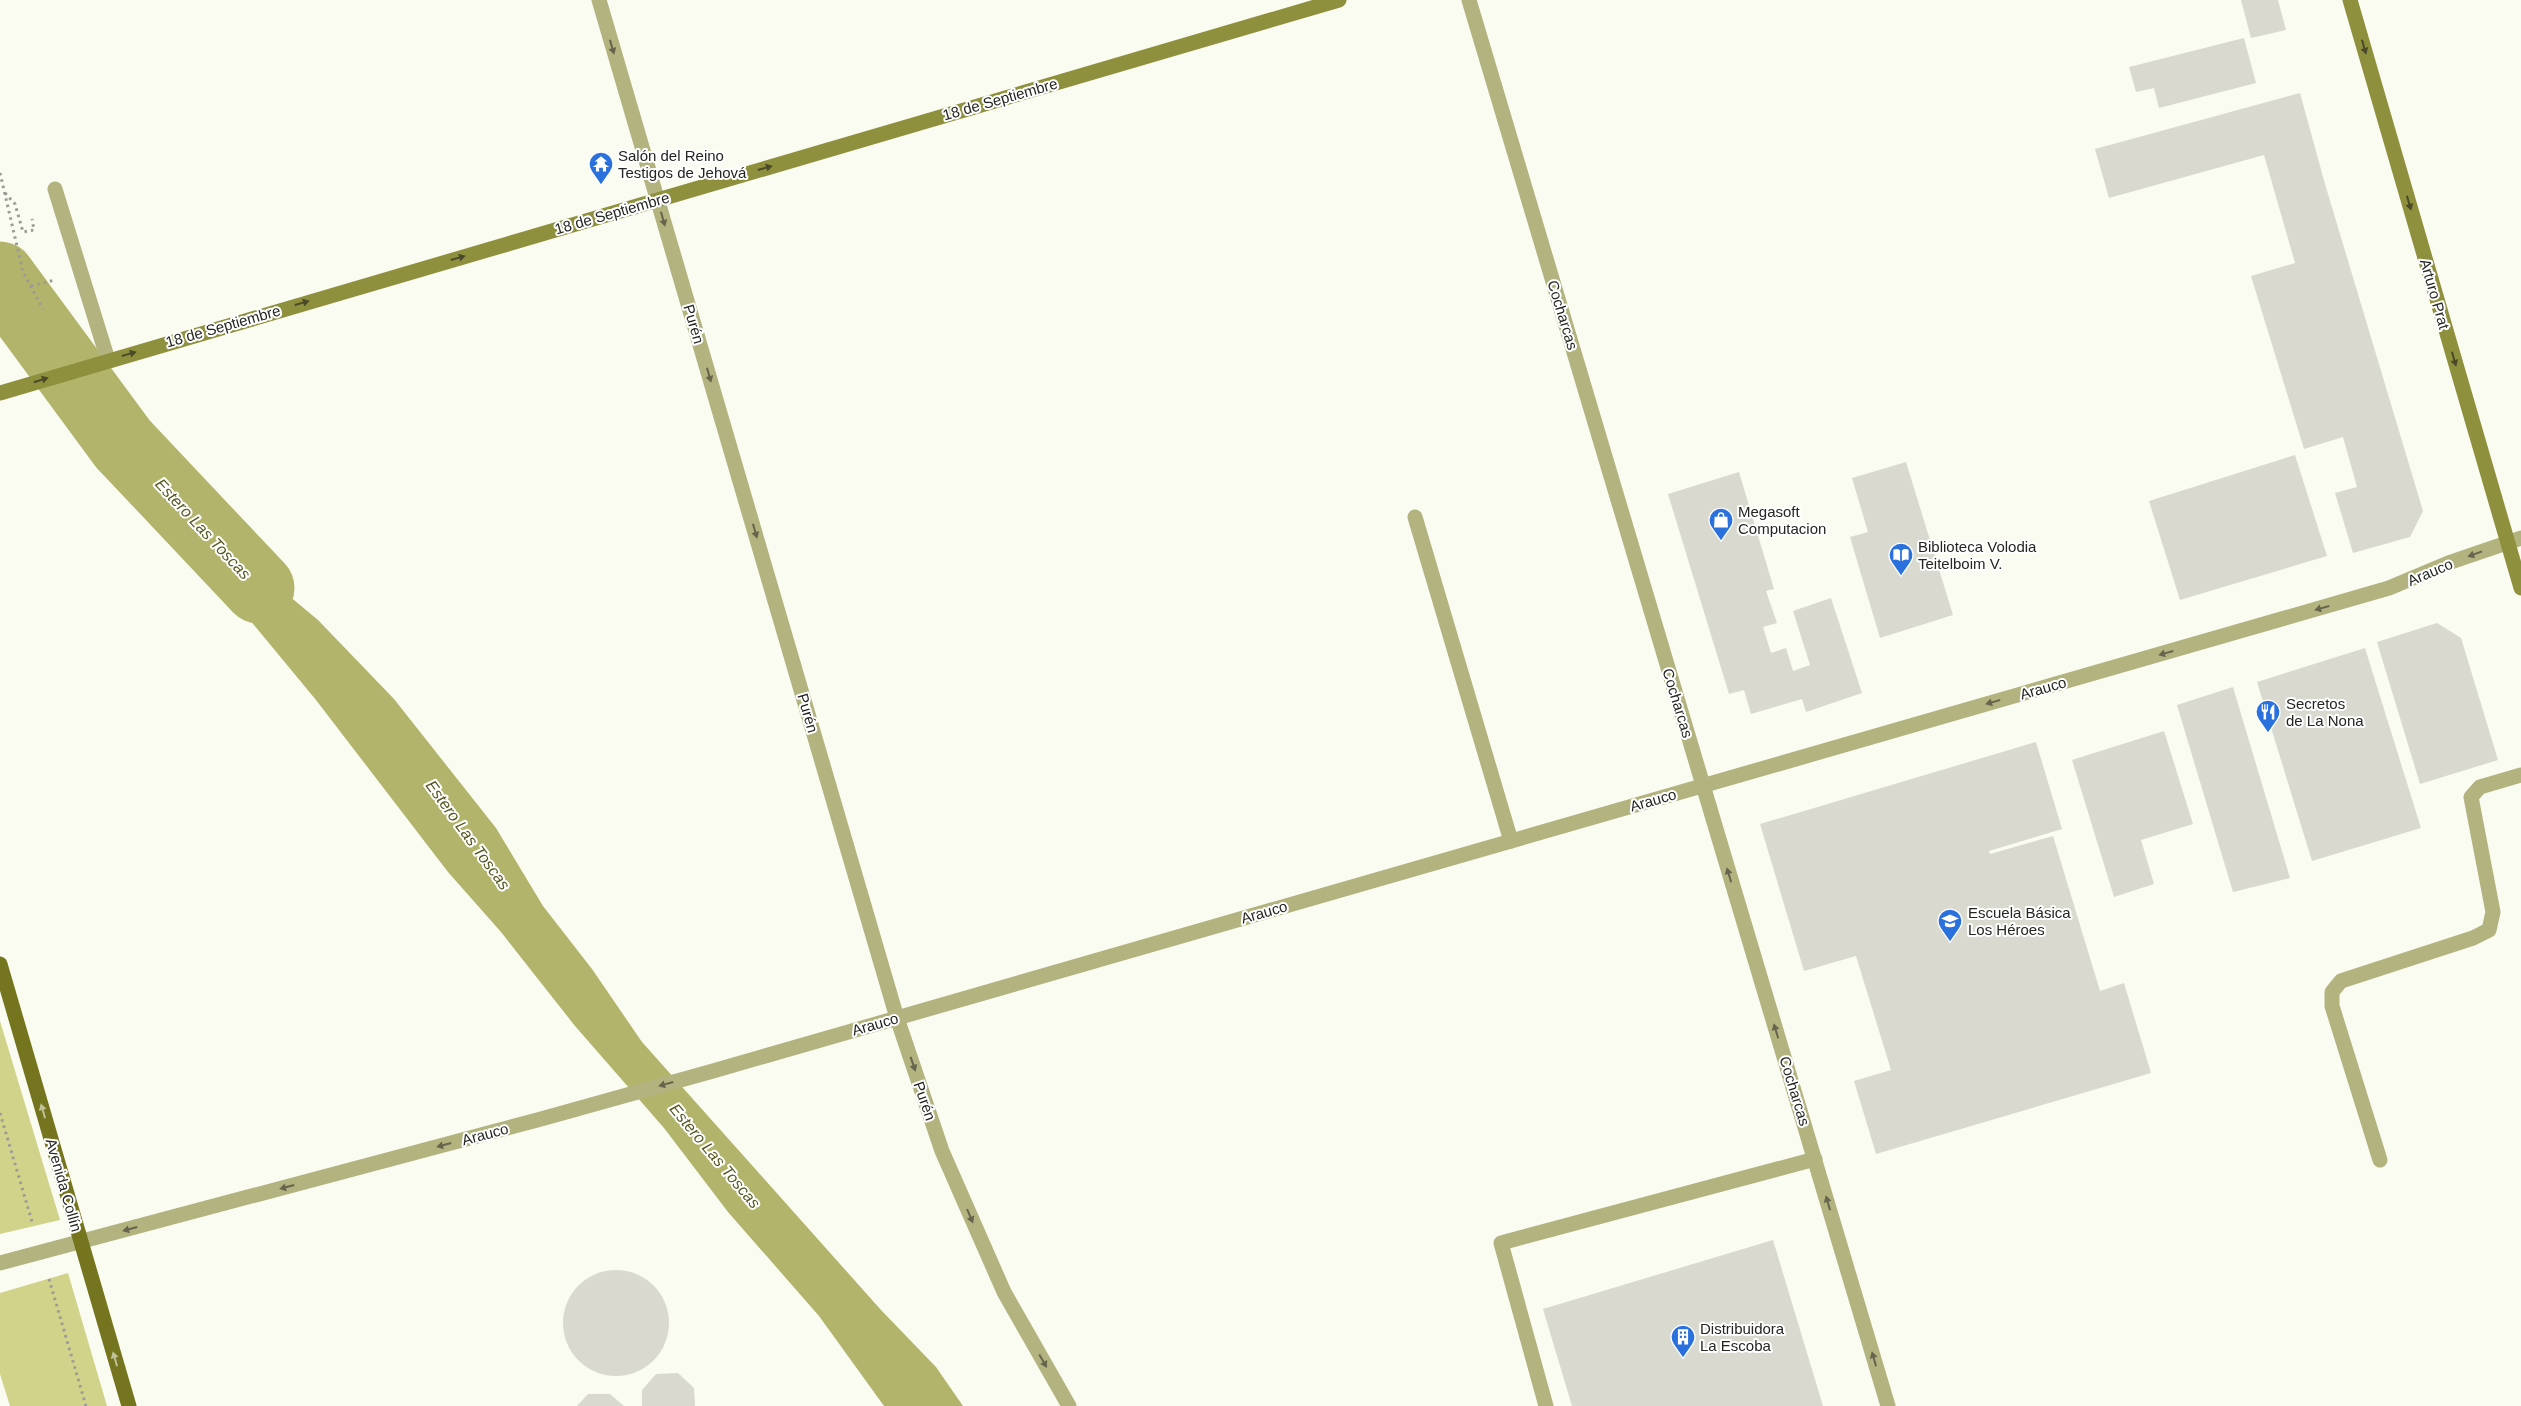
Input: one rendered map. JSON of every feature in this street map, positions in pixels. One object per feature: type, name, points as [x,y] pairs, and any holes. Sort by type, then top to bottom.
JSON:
[{"type":"main road","name":"Avenida Collín","points":[[0,964],[129,1406]]},
{"type":"street","name":"Purén","points":[[599,0],[897,1018],[942,1151],[1004,1292],[1069,1406]]},
{"type":"street","name":"18 de Septiembre","points":[[0,393],[1339,0]]},
{"type":"street","name":"Cocharcas","points":[[1469,0],[1888,1406]]},
{"type":"street","name":"Arturo Prat","points":[[2350,0],[2514,540],[2521,588]]},
{"type":"street","points":[[55,189],[108,360]]},
{"type":"street","points":[[1416,517],[1511,841]]},
{"type":"street","name":"Arauco","points":[[0,1263],[542,1119],[713,1071],[2389,588],[2451,562],[2514,540]]},
{"type":"street","points":[[2380,1160],[2332,1006],[2332,992],[2341,982],[2473,938],[2489,930],[2492,912],[2471,797],[2480,788],[2521,775]]},
{"type":"street","points":[[1546,1406],[1501,1243],[1815,1159]]},
{"type":"path","points":[[0,173],[23,272],[43,310]]},
{"type":"green space","points":[[0,1021],[60,1220],[0,1234]]},
{"type":"green space","points":[[68,1273],[107,1406],[10,1406],[0,1374],[0,1293]]},
{"type":"water","points":[[192,515],[318,620],[394,699],[496,828],[543,906],[592,969],[642,1042],[881,1310],[936,1367],[963,1406],[884,1406],[819,1316],[728,1212],[664,1128],[575,1026],[501,932],[448,872],[316,700],[249,619]]},
{"type":"building","points":[[2241,0],[2278,0],[2286,30],[2251,38]]},
{"type":"building","points":[[2244,38],[2256,83],[2159,108],[2154,88],[2136,92],[2129,67]]},
{"type":"building","points":[[2300,93],[2325,184],[2423,511],[2410,537],[2353,553],[2335,493],[2357,487],[2343,437],[2304,449],[2251,276],[2295,263],[2264,155],[2109,198],[2095,149]]},
{"type":"building","points":[[2295,455],[2327,556],[2180,600],[2149,501]]},
{"type":"building","name":"Biblioteca Volodia Teitelboim V.","points":[[1906,462],[1953,615],[1880,638],[1850,537],[1868,532],[1852,478]]},
{"type":"building","points":[[1739,472],[1774,589],[1766,591],[1777,623],[1763,627],[1771,653],[1786,648],[1793,671],[1810,665],[1793,611],[1831,598],[1862,693],[1806,712],[1802,699],[1751,714],[1744,690],[1729,694],[1668,494]]},
{"type":"building","points":[[2437,623],[2461,638],[2498,760],[2420,784],[2377,642]]},
{"type":"building","points":[[2365,648],[2421,828],[2312,861],[2257,682]]},
{"type":"building","points":[[2233,687],[2290,878],[2233,892],[2177,705]]},
{"type":"building","points":[[2164,731],[2193,824],[2141,840],[2154,884],[2114,897],[2072,760]]},
{"type":"building","name":"Escuela Básica Los Héroes","points":[[2036,742],[2062,829],[1989,851],[1990,854],[2053,836],[2100,991],[2124,983],[2151,1073],[1876,1154],[1854,1081],[1891,1070],[1856,956],[1804,971],[1760,824]]},
{"type":"building","name":"Distribuidora La Escoba","points":[[1773,1240],[1823,1406],[1572,1406],[1543,1309]]},
{"type":"building","points":[[616,1270],[636,1274],[653,1286],[665,1303],[669,1323],[665,1343],[653,1360],[636,1372],[616,1376],[596,1372],[579,1360],[567,1343],[563,1323],[567,1303],[579,1286],[596,1274]]},
{"type":"building","points":[[678,1373],[694,1388],[695,1406],[642,1406],[642,1390],[656,1374]]},
{"type":"building","points":[[588,1394],[610,1394],[624,1406],[577,1406]]},
{"type":"waterway","name":"Estero Las Toscas","points":[[0,277],[123,444],[259,588]]},
{"type":"place","name":"Salón del Reino Testigos de Jehová","points":[[601,185]]},
{"type":"place","name":"Megasoft Computacion","points":[[1721,541]]},
{"type":"place","name":"Biblioteca Volodia Teitelboim V.","points":[[1901,576]]},
{"type":"place","name":"Secretos de La Nona","points":[[2268,733]]},
{"type":"place","name":"Escuela Básica Los Héroes","points":[[1950,942]]},
{"type":"place","name":"Distribuidora La Escoba","points":[[1683,1358]]}]
